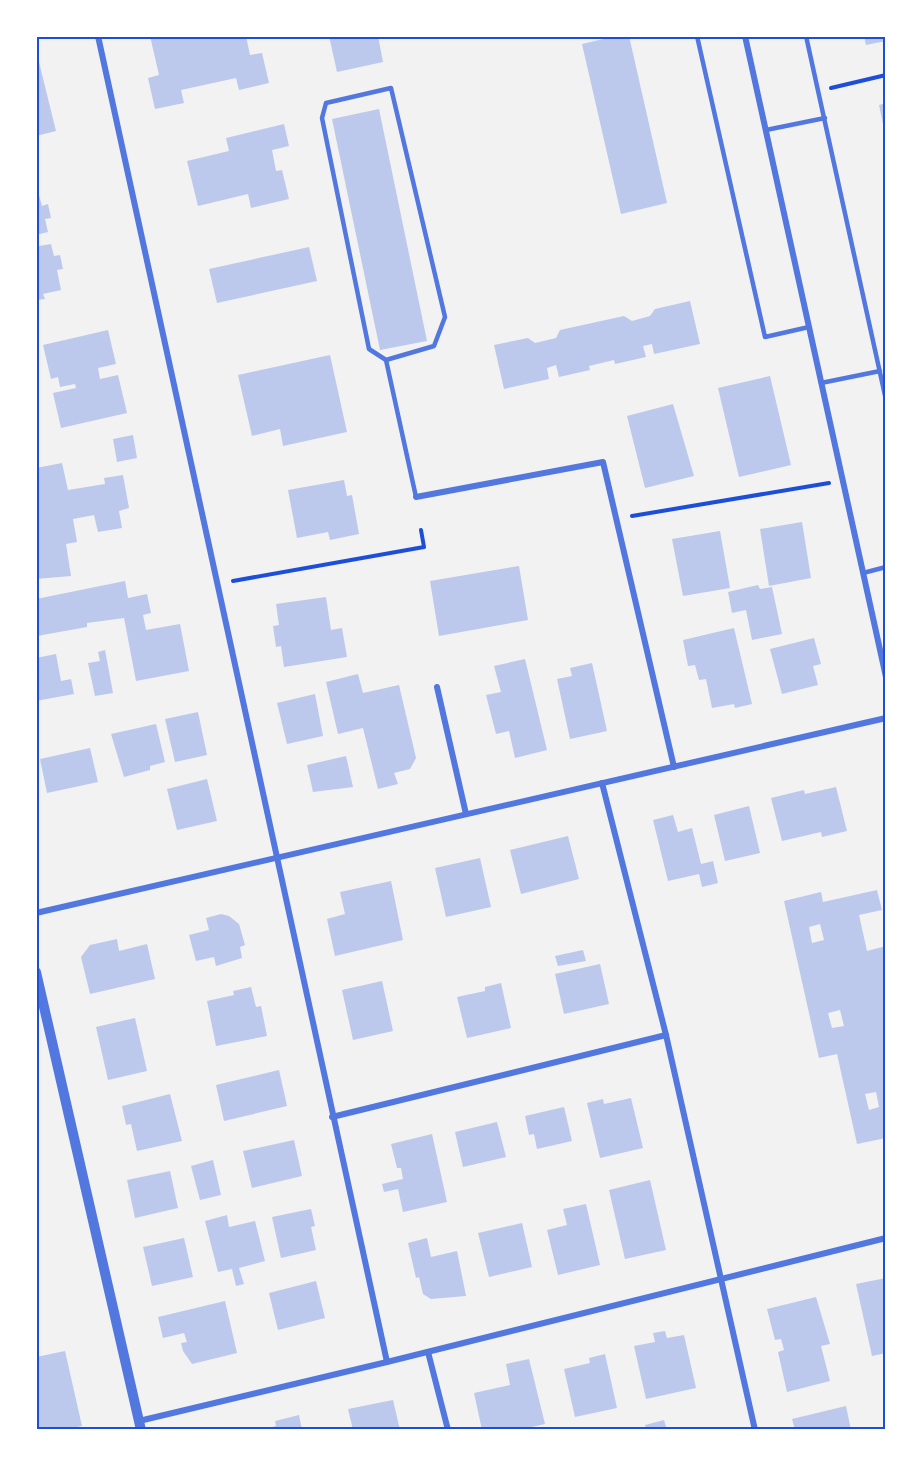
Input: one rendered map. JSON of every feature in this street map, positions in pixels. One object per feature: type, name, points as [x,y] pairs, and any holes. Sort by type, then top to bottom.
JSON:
[{"type":"street","points":[[98,36],[387,1362]]},
{"type":"street","points":[[745,36],[886,677]]},
{"type":"street","points":[[416,497],[603,462],[674,767]]},
{"type":"street","points":[[437,687],[466,814]]},
{"type":"street","points":[[36,912],[886,718]]},
{"type":"street","points":[[602,783],[666,1035],[755,1430]]},
{"type":"street","points":[[36,972],[140,1425],[722,1277],[886,1238]]},
{"type":"street","points":[[333,1117],[666,1035]]},
{"type":"street","points":[[428,1352],[448,1430]]},
{"type":"lane","points":[[697,36],[765,337],[809,327]]},
{"type":"lane","points":[[806,36],[886,400]]},
{"type":"lane","points":[[386,360],[434,346],[445,317],[391,88],[326,104],[322,118],[369,349],[386,360],[416,497]]},
{"type":"lane","points":[[766,130],[825,118]]},
{"type":"lane","points":[[822,383],[880,371]]},
{"type":"lane","points":[[863,573],[886,567]]},
{"type":"path","points":[[819,91],[886,75]]},
{"type":"path","points":[[617,518],[843,481]]},
{"type":"path","points":[[217,584],[424,548],[421,530]]},
{"type":"building","points":[[150,36],[188,36],[188,39],[201,36],[246,36],[250,55],[262,53],[269,83],[239,90],[236,78],[181,90],[184,103],[155,109],[148,78],[159,75]]},
{"type":"building","points":[[329,36],[378,36],[383,62],[337,72]]},
{"type":"building","points":[[616,36],[629,36],[667,203],[621,214],[582,44]]},
{"type":"building","points":[[864,36],[886,36],[886,41],[866,45]]},
{"type":"building","points":[[36,50],[56,131],[36,136]]},
{"type":"building","points":[[886,103],[886,133],[885,134],[879,105]]},
{"type":"building","points":[[379,109],[427,341],[380,350],[332,119]]},
{"type":"building","points":[[284,124],[289,146],[272,150],[276,171],[282,170],[289,199],[251,208],[248,194],[198,206],[187,161],[229,151],[226,138]]},
{"type":"building","points":[[36,184],[42,206],[48,204],[51,218],[45,219],[48,232],[36,235]]},
{"type":"building","points":[[36,237],[39,246],[51,244],[54,256],[60,255],[63,269],[57,270],[61,290],[43,294],[45,299],[36,300]]},
{"type":"building","points":[[309,247],[317,281],[217,303],[209,269]]},
{"type":"building","points":[[690,301],[700,344],[654,354],[652,344],[643,346],[646,357],[615,364],[614,360],[589,366],[590,370],[559,377],[556,365],[547,368],[549,379],[504,389],[494,345],[528,338],[535,343],[556,338],[560,330],[624,316],[632,321],[650,316],[655,309]]},
{"type":"building","points":[[108,330],[116,364],[98,368],[100,379],[118,375],[127,413],[61,428],[53,393],[76,388],[75,384],[60,387],[58,377],[51,379],[43,345]]},
{"type":"building","points":[[330,355],[347,432],[283,446],[280,429],[252,436],[238,375]]},
{"type":"building","points":[[770,376],[791,465],[739,477],[718,388]]},
{"type":"building","points":[[673,404],[694,476],[645,488],[627,416]]},
{"type":"building","points":[[133,435],[137,458],[117,462],[113,439]]},
{"type":"building","points":[[62,463],[68,490],[105,484],[104,478],[123,475],[129,508],[119,511],[122,528],[98,532],[94,515],[73,519],[77,542],[66,544],[71,576],[36,579],[36,468]]},
{"type":"building","points":[[344,480],[347,496],[352,495],[359,534],[330,540],[328,532],[297,538],[288,490]]},
{"type":"building","points":[[802,522],[811,578],[769,586],[760,529]]},
{"type":"building","points":[[720,531],[730,588],[683,596],[672,539]]},
{"type":"building","points":[[519,566],[528,620],[439,636],[430,581]]},
{"type":"building","points":[[125,581],[128,598],[147,594],[151,613],[143,615],[146,630],[180,624],[189,671],[136,681],[124,618],[87,623],[87,627],[37,636],[36,599]]},
{"type":"building","points":[[758,585],[760,589],[772,587],[782,634],[752,640],[746,610],[732,613],[728,592]]},
{"type":"building","points":[[326,597],[331,630],[342,628],[347,657],[284,667],[281,646],[276,647],[273,626],[279,625],[276,604]]},
{"type":"building","points":[[734,628],[752,704],[735,708],[734,704],[712,708],[706,679],[699,680],[695,665],[688,666],[683,640]]},
{"type":"building","points":[[814,638],[821,664],[813,666],[818,685],[782,694],[770,649]]},
{"type":"building","points":[[105,650],[113,693],[95,696],[88,663],[100,661],[98,652]]},
{"type":"building","points":[[56,654],[61,681],[71,679],[74,694],[36,701],[36,658]]},
{"type":"building","points":[[525,659],[547,750],[515,758],[509,731],[496,734],[486,695],[501,692],[494,666]]},
{"type":"building","points":[[592,663],[607,731],[570,739],[557,679],[572,676],[570,668]]},
{"type":"building","points":[[358,674],[363,693],[399,685],[416,758],[410,769],[394,773],[398,784],[378,789],[363,728],[338,734],[326,682]]},
{"type":"building","points":[[315,694],[323,736],[287,744],[277,703]]},
{"type":"building","points":[[198,712],[207,755],[175,762],[165,719]]},
{"type":"building","points":[[156,724],[165,762],[150,766],[150,770],[124,777],[111,734]]},
{"type":"building","points":[[90,748],[98,782],[47,793],[40,759]]},
{"type":"building","points":[[346,756],[353,787],[313,792],[307,765]]},
{"type":"building","points":[[207,779],[217,821],[177,830],[167,789]]},
{"type":"building","points":[[836,787],[847,831],[822,837],[821,832],[782,841],[771,798],[804,790],[805,794]]},
{"type":"building","points":[[749,806],[760,853],[725,861],[714,815]]},
{"type":"building","points":[[673,815],[678,832],[692,828],[701,864],[713,861],[718,883],[702,887],[699,874],[668,881],[653,820]]},
{"type":"building","points":[[568,836],[579,879],[521,894],[510,850]]},
{"type":"building","points":[[480,858],[491,907],[446,917],[435,868]]},
{"type":"building","points":[[391,881],[403,940],[335,956],[327,919],[345,914],[340,892]]},
{"type":"building","points":[[877,890],[882,910],[859,915],[867,951],[886,946],[886,1138],[857,1144],[837,1054],[819,1058],[784,901],[821,892],[823,902]],"holes":[[[820,924],[824,940],[812,943],[809,927]],[[840,1010],[844,1026],[832,1028],[828,1013]],[[876,1092],[879,1107],[869,1110],[865,1094]]]},
{"type":"building","points":[[221,914],[229,916],[239,924],[245,945],[240,947],[242,958],[216,966],[214,957],[196,961],[189,935],[209,930],[206,918]]},
{"type":"building","points":[[117,939],[119,951],[147,944],[155,979],[90,994],[81,957],[90,945]]},
{"type":"building","points":[[583,950],[586,961],[558,966],[555,956]]},
{"type":"building","points":[[600,964],[609,1004],[564,1014],[555,974]]},
{"type":"building","points":[[382,981],[393,1031],[353,1040],[342,990]]},
{"type":"building","points":[[501,983],[511,1028],[467,1038],[457,997],[485,991],[485,987]]},
{"type":"building","points":[[251,987],[256,1007],[261,1006],[267,1036],[216,1046],[207,1001],[234,995],[233,991]]},
{"type":"building","points":[[135,1018],[147,1071],[108,1080],[96,1027]]},
{"type":"building","points":[[279,1070],[287,1106],[224,1121],[216,1085]]},
{"type":"building","points":[[170,1094],[182,1141],[137,1151],[131,1124],[126,1125],[122,1106]]},
{"type":"building","points":[[631,1098],[643,1148],[600,1158],[587,1103],[603,1099],[604,1104]]},
{"type":"building","points":[[564,1107],[572,1141],[537,1149],[534,1134],[529,1135],[525,1116]]},
{"type":"building","points":[[497,1122],[506,1157],[463,1167],[455,1132]]},
{"type":"building","points":[[432,1134],[447,1202],[403,1212],[398,1189],[384,1192],[382,1184],[403,1179],[401,1168],[397,1168],[391,1144]]},
{"type":"building","points":[[294,1140],[302,1176],[252,1188],[243,1151]]},
{"type":"building","points":[[213,1160],[221,1195],[200,1200],[191,1166]]},
{"type":"building","points":[[170,1171],[178,1208],[135,1218],[127,1180]]},
{"type":"building","points":[[650,1180],[666,1250],[625,1259],[609,1190]]},
{"type":"building","points":[[586,1204],[600,1265],[558,1275],[547,1230],[567,1225],[563,1209]]},
{"type":"building","points":[[311,1209],[315,1226],[311,1227],[316,1250],[281,1258],[272,1217]]},
{"type":"building","points":[[227,1215],[229,1227],[255,1221],[265,1261],[239,1268],[244,1284],[236,1286],[232,1269],[218,1272],[205,1221]]},
{"type":"building","points":[[522,1223],[532,1267],[489,1277],[478,1233]]},
{"type":"building","points":[[184,1238],[193,1277],[152,1286],[143,1247]]},
{"type":"building","points":[[427,1238],[431,1257],[457,1251],[466,1296],[431,1299],[423,1294],[419,1277],[416,1278],[408,1243]]},
{"type":"building","points":[[886,1278],[886,1353],[872,1356],[856,1284]]},
{"type":"building","points":[[316,1281],[325,1318],[278,1330],[269,1293]]},
{"type":"building","points":[[816,1297],[830,1344],[821,1346],[830,1381],[787,1392],[778,1352],[784,1350],[781,1339],[775,1340],[767,1309]]},
{"type":"building","points":[[225,1301],[237,1353],[192,1364],[183,1351],[181,1343],[187,1342],[184,1333],[163,1338],[158,1317]]},
{"type":"building","points":[[665,1331],[667,1338],[684,1335],[696,1388],[646,1399],[634,1346],[655,1342],[653,1333]]},
{"type":"building","points":[[65,1351],[82,1426],[64,1430],[36,1430],[36,1357]]},
{"type":"building","points":[[605,1354],[617,1408],[575,1417],[564,1369],[590,1363],[589,1358]]},
{"type":"building","points":[[529,1359],[545,1424],[519,1430],[482,1430],[474,1393],[510,1385],[506,1364]]},
{"type":"building","points":[[393,1400],[400,1430],[353,1430],[348,1409]]},
{"type":"building","points":[[846,1406],[851,1430],[795,1430],[792,1419]]},
{"type":"building","points":[[299,1415],[302,1430],[260,1430],[276,1426],[275,1421]]},
{"type":"building","points":[[664,1420],[667,1430],[646,1430],[645,1425]]}]
